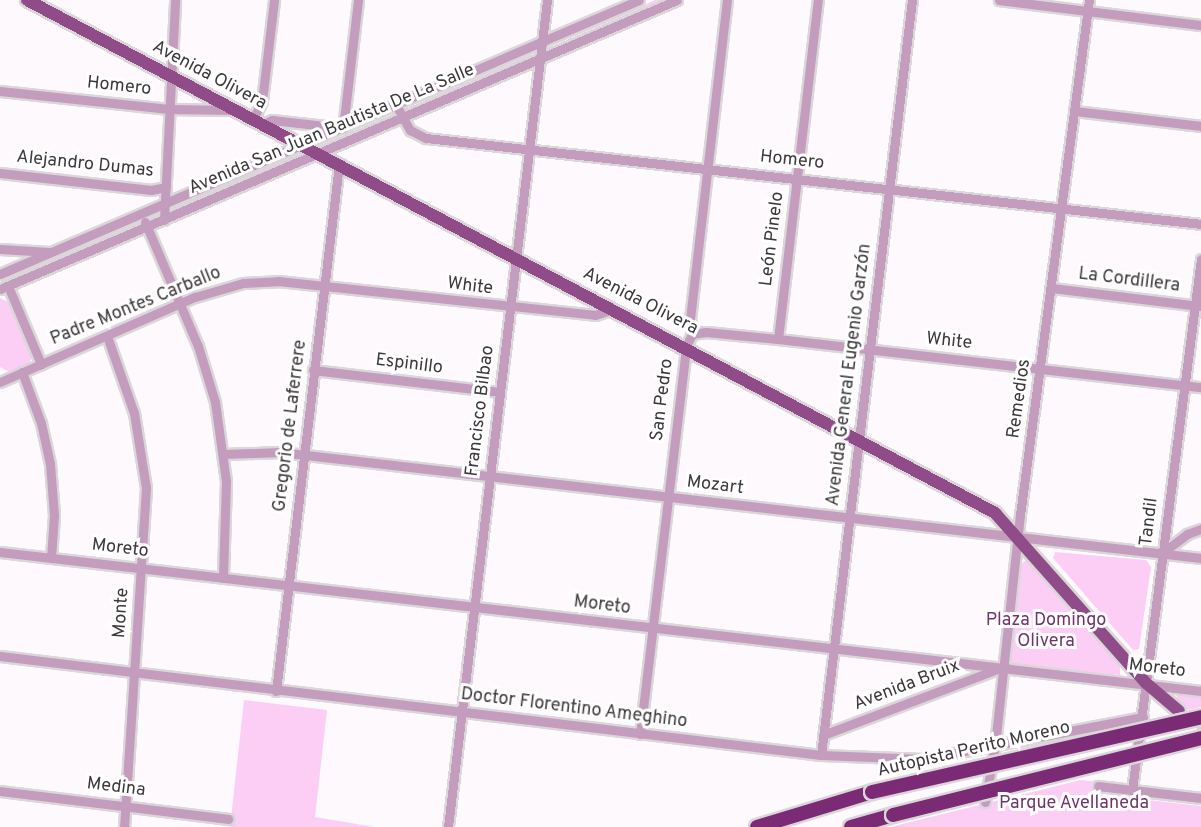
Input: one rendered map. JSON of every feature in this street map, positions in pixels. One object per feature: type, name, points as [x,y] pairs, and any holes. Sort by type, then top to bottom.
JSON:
[{"type":"highway","name":"Autopista Perito Moreno","points":[[757,827],[872,792],[1201,717]]},
{"type":"highway","points":[[850,827],[1201,738]]},
{"type":"main road","name":"Avenida Olivera","points":[[27,0],[686,346],[995,513],[1146,683],[1179,711]]},
{"type":"street","points":[[164,220],[174,0]]},
{"type":"street","points":[[274,0],[258,122],[272,120],[343,128],[358,0]]},
{"type":"street","name":"Francisco Bilbao","points":[[448,827],[547,0]]},
{"type":"street","name":"Avenida San Juan Bautista De La Salle","points":[[0,274],[639,0]]},
{"type":"street","name":"Avenida San Juan Bautista De La Salle","points":[[4,287],[147,228],[677,0]]},
{"type":"street","name":"San Pedro","points":[[640,734],[686,346],[692,334],[690,318],[728,0]]},
{"type":"street","name":"León Pinelo","points":[[778,339],[818,0]]},
{"type":"street","name":"Avenida General Eugenio Garzón","points":[[821,755],[912,0]]},
{"type":"street","points":[[999,0],[1201,25]]},
{"type":"street","name":"Remedios","points":[[985,802],[995,745],[1001,668],[1089,0]]},
{"type":"street","name":"Homero","points":[[0,91],[169,109],[234,110]]},
{"type":"street","name":"Homero","points":[[396,105],[401,118],[417,136],[1201,224]]},
{"type":"street","points":[[1075,111],[1201,126]]},
{"type":"street","name":"Gregorio de Laferrere","points":[[276,691],[339,164]]},
{"type":"street","name":"Alejandro Dumas","points":[[0,173],[151,190],[166,187]]},
{"type":"street","points":[[151,190],[156,200],[153,209]]},
{"type":"street","points":[[141,214],[182,304],[208,375],[224,454],[227,514],[223,578]]},
{"type":"street","points":[[0,249],[52,252]]},
{"type":"street","name":"Tandil","points":[[1132,790],[1184,385],[1198,306],[1201,259]]},
{"type":"street","name":"Padre Montes Carballo","points":[[1,379],[182,304],[243,283],[324,286]]},
{"type":"street","name":"White","points":[[324,286],[510,308],[595,315],[613,309]]},
{"type":"street","points":[[4,287],[41,364]]},
{"type":"street","name":"La Cordillera","points":[[1052,288],[1198,306]]},
{"type":"street","name":"White","points":[[692,334],[706,332],[778,339],[1201,387]]},
{"type":"street","name":"Monte","points":[[107,336],[129,393],[143,460],[146,517],[124,827]]},
{"type":"street","name":"Espinillo","points":[[314,370],[500,392]]},
{"type":"street","points":[[22,372],[41,423],[50,464],[54,501],[51,558]]},
{"type":"street","name":"Mozart","points":[[224,454],[262,451],[304,455],[1201,558]]},
{"type":"street","points":[[1162,553],[1187,534],[1201,529]]},
{"type":"street","name":"Moreto","points":[[0,552],[1201,691]]},
{"type":"street","name":"Doctor Florentino Ameghino","points":[[0,656],[821,755],[923,759],[1143,717]]},
{"type":"street","name":"Avenida Bruix","points":[[824,735],[1001,668]]},
{"type":"street","points":[[1098,786],[1201,798]]},
{"type":"street","name":"Medina","points":[[0,791],[228,819]]},
{"type":"green space","points":[[655,0],[661,0],[551,46],[552,44]]},
{"type":"green space","points":[[530,54],[531,56],[418,103],[418,102]]},
{"type":"green space","points":[[292,156],[294,158],[172,209],[172,208]]},
{"type":"green space","points":[[138,225],[0,284],[0,282]]},
{"type":"green space","points":[[0,298],[10,303],[33,355],[29,364],[9,372],[0,367]]},
{"type":"green space","name":"Plaza Domingo Olivera","points":[[1055,552],[1146,560],[1151,567],[1139,649],[1133,650],[1053,558]]},
{"type":"green space","name":"Plaza Domingo Olivera","points":[[1026,560],[1120,666],[1120,675],[1017,666],[1010,662],[1007,654],[1019,566]]},
{"type":"green space","points":[[1178,694],[1201,696],[1201,707],[1188,710],[1176,699]]},
{"type":"green space","points":[[244,700],[327,710],[315,817],[375,827],[230,827]]},
{"type":"green space","name":"Parque Avellaneda","points":[[1081,780],[1098,782],[1096,794],[1201,806],[1201,827],[890,827]]},
{"type":"tunnel","points":[[1185,715],[1201,729]]}]
